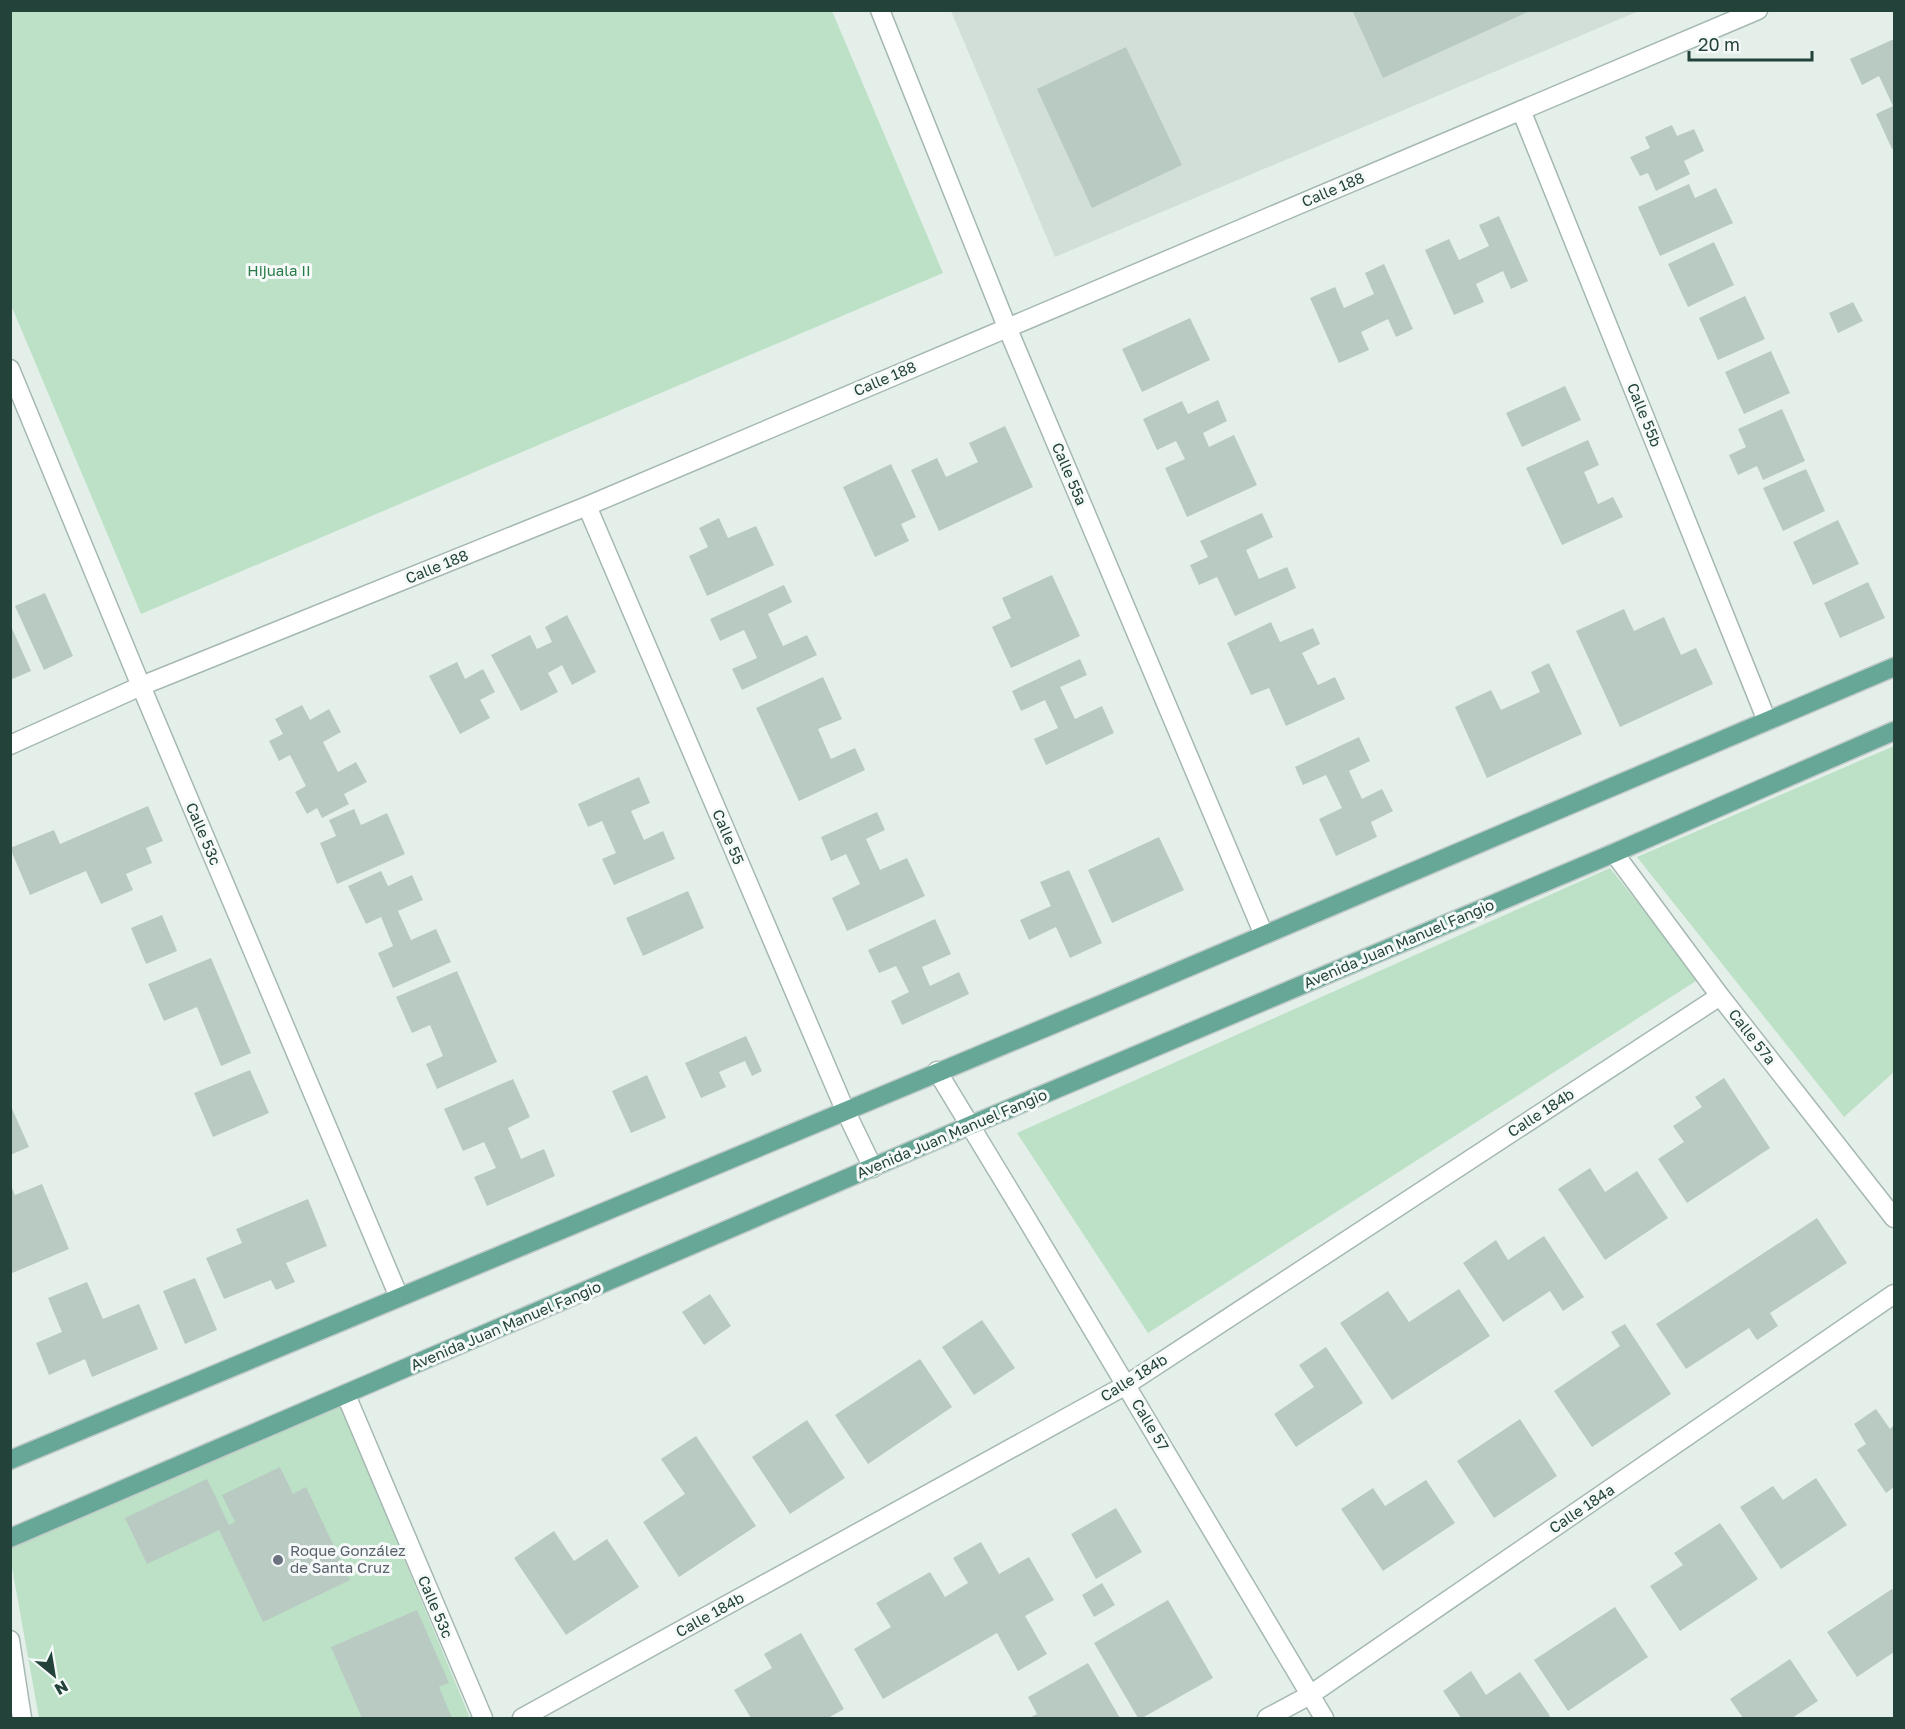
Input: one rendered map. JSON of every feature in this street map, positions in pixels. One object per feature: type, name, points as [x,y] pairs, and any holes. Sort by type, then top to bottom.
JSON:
[{"type":"main road","points":[[10,1460],[1264,935],[1894,667]]},
{"type":"main road","name":"Avenida Juan Manuel Fangio","points":[[10,1539],[1894,731]]},
{"type":"street","name":"Calle 55a","points":[[880,10],[1007,327],[1264,935]]},
{"type":"street","name":"Calle 188","points":[[10,745],[141,686],[586,506],[1758,10]]},
{"type":"street","name":"Calle 55b","points":[[1521,110],[1767,721]]},
{"type":"street","name":"Calle 53c","points":[[10,369],[399,1297]]},
{"type":"street","name":"Calle 55","points":[[586,506],[845,1110],[873,1168]]},
{"type":"street","name":"Calle 57a","points":[[1614,853],[1720,996],[1894,1218]]},
{"type":"street","name":"Calle 184b","points":[[522,1719],[1126,1385],[1720,996]]},
{"type":"street","name":"Calle 57","points":[[937,1071],[1324,1719]]},
{"type":"street","name":"Calle 184a","points":[[1267,1719],[1310,1695],[1894,1294]]},
{"type":"street","name":"Calle 53c","points":[[346,1395],[483,1719]]},
{"type":"street","points":[[10,1640],[22,1719]]},
{"type":"shaded area","points":[[951,11],[1639,11],[1055,257]]},
{"type":"green space","name":"Hijuala II","points":[[10,11],[832,11],[943,273],[141,614],[11,305]]},
{"type":"green space","points":[[1894,746],[1894,1072],[1844,1117],[1637,857]]},
{"type":"green space","points":[[1610,868],[1699,979],[1148,1333],[1017,1133]]},
{"type":"green space","points":[[340,1404],[470,1718],[39,1718],[10,1547]]},
{"type":"building","points":[[1356,10],[1532,10],[1383,78],[1353,12]]},
{"type":"building","points":[[1894,39],[1894,148],[1892,149],[1876,114],[1893,106],[1879,76],[1862,85],[1850,59]]},
{"type":"building","points":[[1126,47],[1182,165],[1092,208],[1037,89]]},
{"type":"building","points":[[1672,125],[1677,136],[1694,129],[1704,151],[1684,161],[1690,174],[1656,191],[1648,173],[1640,176],[1630,157],[1650,148],[1645,137]]},
{"type":"building","points":[[1689,184],[1695,198],[1716,188],[1733,223],[1660,256],[1638,207]]},
{"type":"building","points":[[1499,216],[1528,281],[1511,289],[1503,271],[1476,284],[1484,302],[1454,315],[1425,250],[1449,239],[1459,260],[1489,246],[1479,225]]},
{"type":"building","points":[[1714,242],[1734,285],[1688,307],[1668,264]]},
{"type":"building","points":[[1384,264],[1413,329],[1396,337],[1388,319],[1361,332],[1369,350],[1339,363],[1310,298],[1335,287],[1344,308],[1374,294],[1365,273]]},
{"type":"building","points":[[1745,296],[1765,339],[1718,360],[1699,318]]},
{"type":"building","points":[[1853,302],[1863,321],[1838,333],[1829,313]]},
{"type":"building","points":[[1190,318],[1210,360],[1142,392],[1122,349]]},
{"type":"building","points":[[1771,351],[1790,393],[1744,414],[1725,372]]},
{"type":"building","points":[[1565,386],[1581,420],[1522,447],[1506,413]]},
{"type":"building","points":[[1218,400],[1227,421],[1203,433],[1209,447],[1234,435],[1257,485],[1187,517],[1165,468],[1185,459],[1176,441],[1157,450],[1143,419],[1182,401],[1188,414]]},
{"type":"building","points":[[1782,409],[1805,461],[1763,480],[1757,466],[1738,475],[1729,455],[1746,447],[1738,429]]},
{"type":"building","points":[[1005,426],[1033,487],[939,531],[911,470],[937,458],[946,477],[978,462],[969,443]]},
{"type":"building","points":[[1588,440],[1599,465],[1584,472],[1598,504],[1613,497],[1623,517],[1562,545],[1526,468]]},
{"type":"building","points":[[891,464],[916,517],[901,524],[909,541],[875,557],[843,487]]},
{"type":"building","points":[[1806,469],[1825,511],[1783,531],[1763,488]]},
{"type":"building","points":[[1262,513],[1273,537],[1246,550],[1259,579],[1287,567],[1296,588],[1235,616],[1217,577],[1199,585],[1190,565],[1208,557],[1200,541]]},
{"type":"building","points":[[719,518],[728,538],[756,526],[774,565],[707,596],[689,556],[708,547],[699,528]]},
{"type":"building","points":[[1838,520],[1859,564],[1813,585],[1793,542]]},
{"type":"building","points":[[1052,575],[1080,636],[1011,668],[992,627],[1011,618],[1002,598]]},
{"type":"building","points":[[1868,582],[1885,618],[1840,638],[1824,603]]},
{"type":"building","points":[[784,585],[792,602],[768,614],[783,646],[807,635],[817,655],[742,690],[732,669],[757,658],[744,630],[720,641],[710,619]]},
{"type":"building","points":[[45,593],[73,656],[44,670],[15,606]]},
{"type":"building","points":[[1624,609],[1634,631],[1664,617],[1681,655],[1696,648],[1713,684],[1620,727],[1576,631]]},
{"type":"building","points":[[567,615],[596,672],[572,685],[562,665],[548,673],[558,692],[521,711],[491,655],[530,635],[537,649],[552,642],[545,627]]},
{"type":"building","points":[[1271,622],[1280,642],[1313,628],[1320,644],[1302,653],[1318,685],[1335,677],[1345,699],[1286,726],[1269,688],[1251,695],[1227,643]]},
{"type":"building","points":[[10,624],[31,671],[10,680]]},
{"type":"building","points":[[1080,659],[1087,675],[1060,687],[1075,719],[1102,706],[1114,733],[1046,765],[1034,739],[1058,728],[1045,700],[1021,711],[1012,691]]},
{"type":"building","points":[[457,662],[465,679],[483,669],[495,692],[480,700],[490,718],[460,734],[429,676]]},
{"type":"building","points":[[1549,663],[1582,734],[1487,778],[1455,707],[1491,690],[1501,710],[1540,692],[1531,672]]},
{"type":"building","points":[[823,677],[842,719],[818,729],[831,759],[855,748],[865,770],[799,801],[756,708]]},
{"type":"building","points":[[302,705],[310,720],[329,709],[341,732],[323,742],[338,772],[356,762],[367,782],[344,794],[349,804],[322,818],[317,808],[307,814],[295,792],[306,786],[290,755],[279,761],[269,741],[283,734],[275,719]]},
{"type":"building","points":[[1359,737],[1370,761],[1349,771],[1362,799],[1382,789],[1393,811],[1371,822],[1377,837],[1336,856],[1319,819],[1342,808],[1326,775],[1303,785],[1295,767]]},
{"type":"building","points":[[639,777],[650,803],[631,811],[644,840],[663,831],[675,859],[614,885],[602,859],[616,853],[602,821],[588,827],[578,804]]},
{"type":"building","points":[[148,806],[163,841],[146,848],[152,863],[126,874],[133,890],[101,904],[86,871],[30,895],[10,848],[54,830],[60,844]]},
{"type":"building","points":[[354,809],[361,825],[387,813],[405,854],[337,884],[320,843],[336,836],[329,820]]},
{"type":"building","points":[[877,812],[885,830],[866,839],[880,870],[907,858],[925,896],[847,931],[832,898],[860,884],[846,854],[831,861],[821,837]]},
{"type":"building","points":[[1159,837],[1184,890],[1112,923],[1088,870]]},
{"type":"building","points":[[1069,870],[1102,943],[1070,958],[1056,927],[1029,940],[1020,920],[1051,906],[1040,882]]},
{"type":"building","points":[[381,871],[388,886],[412,875],[423,900],[398,911],[411,940],[436,929],[451,962],[393,988],[378,953],[393,946],[381,917],[366,924],[348,886]]},
{"type":"building","points":[[688,891],[704,928],[643,956],[626,918]]},
{"type":"building","points":[[162,915],[177,951],[146,964],[131,928]]},
{"type":"building","points":[[935,919],[951,954],[922,967],[930,986],[959,972],[969,994],[902,1025],[891,1001],[909,992],[896,966],[879,973],[868,950]]},
{"type":"building","points":[[211,958],[251,1053],[221,1066],[197,1007],[164,1021],[148,984]]},
{"type":"building","points":[[457,971],[497,1062],[437,1089],[426,1064],[443,1056],[430,1025],[412,1033],[396,997]]},
{"type":"building","points":[[746,1036],[762,1071],[752,1076],[745,1061],[719,1072],[726,1087],[701,1098],[685,1063]]},
{"type":"building","points":[[250,1070],[269,1113],[213,1137],[194,1093]]},
{"type":"building","points":[[647,1075],[666,1118],[631,1133],[612,1091]]},
{"type":"building","points":[[1724,1078],[1770,1148],[1687,1203],[1658,1159],[1684,1142],[1673,1126],[1702,1107],[1695,1097]]},
{"type":"building","points":[[513,1079],[530,1117],[508,1128],[521,1159],[544,1149],[555,1176],[487,1206],[474,1177],[496,1168],[484,1142],[463,1151],[444,1109]]},
{"type":"building","points":[[10,1104],[29,1147],[10,1155]]},
{"type":"building","points":[[1590,1168],[1605,1192],[1637,1171],[1668,1218],[1605,1260],[1558,1189]]},
{"type":"building","points":[[10,1183],[15,1195],[42,1184],[69,1249],[10,1274]]},
{"type":"building","points":[[308,1199],[327,1246],[286,1263],[295,1282],[276,1290],[271,1280],[224,1299],[206,1258],[242,1243],[236,1229]]},
{"type":"building","points":[[1817,1218],[1847,1263],[1770,1313],[1778,1326],[1757,1340],[1749,1328],[1686,1369],[1656,1324]]},
{"type":"building","points":[[1544,1236],[1584,1297],[1563,1311],[1550,1291],[1503,1322],[1463,1263],[1496,1240],[1508,1260]]},
{"type":"building","points":[[195,1278],[217,1330],[185,1344],[163,1291]]},
{"type":"building","points":[[87,1282],[103,1319],[139,1304],[158,1349],[92,1377],[85,1359],[49,1375],[36,1343],[62,1332],[48,1298]]},
{"type":"building","points":[[1459,1289],[1490,1336],[1392,1400],[1340,1323],[1388,1291],[1409,1322]]},
{"type":"building","points":[[710,1294],[731,1326],[704,1345],[682,1312]]},
{"type":"building","points":[[982,1320],[1015,1368],[974,1395],[942,1347]]},
{"type":"building","points":[[1625,1324],[1671,1394],[1592,1447],[1554,1391],[1620,1346],[1611,1332]]},
{"type":"building","points":[[1326,1347],[1363,1403],[1296,1447],[1274,1414],[1314,1387],[1299,1365]]},
{"type":"building","points":[[920,1359],[952,1407],[868,1464],[835,1415]]},
{"type":"building","points":[[1876,1409],[1890,1429],[1894,1425],[1894,1487],[1886,1493],[1857,1450],[1866,1444],[1854,1424]]},
{"type":"building","points":[[1520,1419],[1557,1476],[1494,1518],[1457,1461]]},
{"type":"building","points":[[807,1420],[845,1478],[790,1514],[752,1457]]},
{"type":"building","points":[[696,1436],[756,1526],[679,1577],[643,1522],[685,1494],[661,1459]]},
{"type":"building","points":[[280,1467],[293,1494],[306,1487],[350,1580],[263,1622],[219,1530],[147,1564],[125,1518],[207,1479],[229,1525],[235,1522],[222,1495]]},
{"type":"building","points":[[1816,1478],[1847,1525],[1781,1569],[1740,1507],[1773,1486],[1783,1500]]},
{"type":"building","points":[[1426,1480],[1455,1523],[1383,1571],[1341,1509],[1373,1488],[1385,1506]]},
{"type":"building","points":[[1116,1508],[1142,1552],[1096,1579],[1071,1534]]},
{"type":"building","points":[[1720,1523],[1758,1579],[1680,1631],[1650,1586],[1683,1565],[1674,1553]]},
{"type":"building","points":[[554,1531],[574,1561],[607,1539],[639,1587],[566,1635],[514,1558]]},
{"type":"building","points":[[981,1542],[999,1574],[1029,1557],[1054,1600],[1025,1616],[1047,1654],[1018,1671],[997,1633],[883,1699],[854,1649],[891,1627],[876,1603],[930,1572],[945,1597],[968,1583],[953,1558]]},
{"type":"building","points":[[1102,1583],[1115,1605],[1094,1617],[1082,1595]]},
{"type":"building","points":[[1892,1589],[1894,1592],[1894,1652],[1857,1677],[1827,1632]]},
{"type":"building","points":[[1168,1600],[1213,1678],[1142,1718],[1138,1718],[1094,1643]]},
{"type":"building","points":[[1615,1607],[1648,1657],[1568,1711],[1534,1660]]},
{"type":"building","points":[[417,1610],[449,1683],[439,1687],[452,1718],[362,1718],[331,1647]]},
{"type":"building","points":[[801,1633],[844,1709],[828,1718],[751,1718],[734,1690],[772,1668],[764,1654]]},
{"type":"building","points":[[1790,1659],[1818,1701],[1792,1718],[1743,1718],[1730,1699]]},
{"type":"building","points":[[1088,1663],[1120,1718],[1029,1718],[1037,1714],[1028,1697]]},
{"type":"building","points":[[1471,1671],[1486,1695],[1520,1672],[1550,1716],[1547,1718],[1461,1718],[1443,1691]]},
{"type":"place","name":"Roque González de Santa Cruz","points":[[278,1560]]}]
